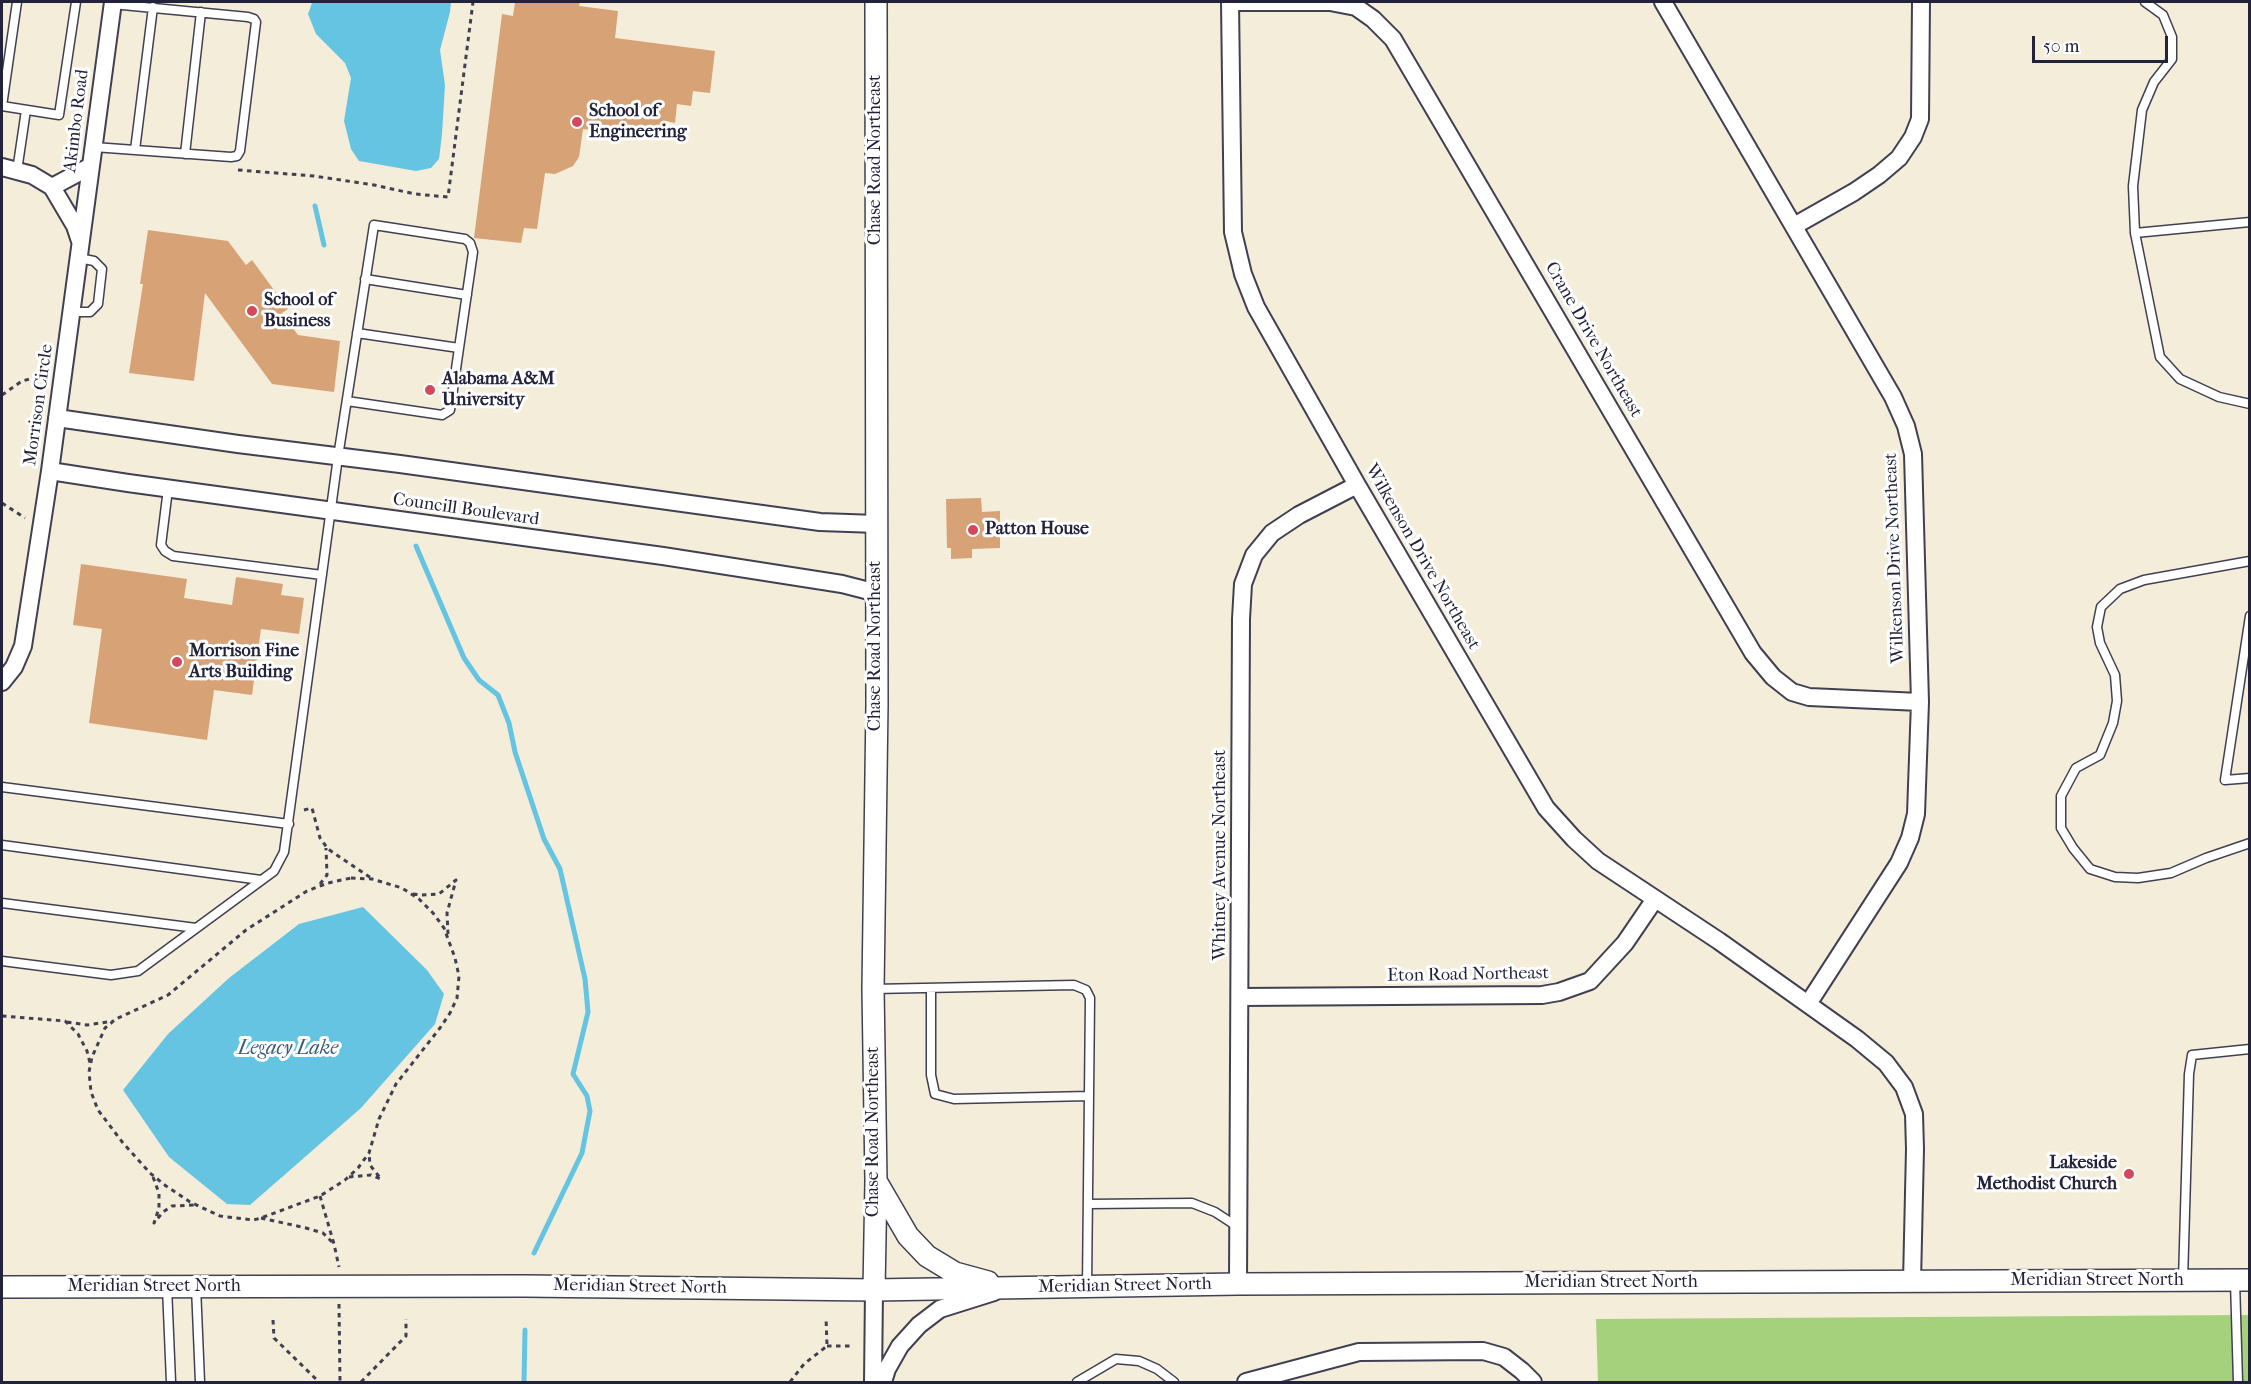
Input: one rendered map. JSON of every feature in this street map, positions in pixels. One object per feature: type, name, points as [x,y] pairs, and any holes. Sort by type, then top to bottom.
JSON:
[{"type":"street","name":"Chase Road Northeast","points":[[874,1290],[876,1181],[873,989],[877,593],[876,2]]},
{"type":"street","name":"Wilkenson Drive Northeast","points":[[1230,2],[1233,232],[1256,307],[1546,808],[1598,861],[1857,1039],[1886,1063],[1904,1087],[1914,1114],[1916,1149],[1912,1282]]},
{"type":"street","name":"Crane Drive Northeast","points":[[1230,2],[1330,2],[1356,7],[1373,19],[1393,39],[1753,653],[1773,677],[1792,692],[1809,697],[1920,702]]},
{"type":"street","name":"Wilkenson Drive Northeast","points":[[1663,2],[1893,398],[1906,426],[1913,454],[1920,702],[1916,814],[1910,838],[1899,863],[1808,1004]]},
{"type":"street","points":[[1794,226],[1879,175],[1899,159],[1913,137],[1920,119],[1921,2]]},
{"type":"street","name":"Akimbo Road","points":[[80,251],[112,3]]},
{"type":"street","points":[[9,169],[32,175],[52,187],[91,166]]},
{"type":"street","name":"Morrison Circle","points":[[2,682],[14,667],[23,646],[80,251],[75,226],[52,187]]},
{"type":"street","name":"Councill Boulevard","points":[[57,418],[820,522],[877,524]]},
{"type":"street","name":"Councill Boulevard","points":[[50,471],[674,558],[842,584],[877,593]]},
{"type":"street","name":"Whitney Avenue Northeast","points":[[1238,1284],[1243,584],[1254,555],[1272,533],[1299,515],[1357,485]]},
{"type":"street","name":"Eton Road Northeast","points":[[1240,997],[1542,995],[1559,992],[1590,981],[1625,943],[1655,899]]},
{"type":"street","points":[[876,1181],[908,1236],[927,1256],[955,1273],[1008,1288]]},
{"type":"street","name":"Meridian Street North","points":[[2,1287],[525,1286],[874,1290],[1238,1284],[2242,1280]]},
{"type":"street","points":[[883,1383],[887,1369],[900,1346],[940,1309],[1008,1288]]},
{"type":"street","points":[[873,1383],[874,1290]]},
{"type":"street","points":[[1246,1383],[1359,1352],[1483,1351],[1504,1357],[1533,1383]]},
{"type":"lane","points":[[17,2],[2,106],[59,115],[76,2]]},
{"type":"lane","points":[[2145,2],[2163,15],[2172,37],[2172,58],[2154,82],[2142,111],[2133,186],[2135,233],[2160,357],[2180,379],[2219,397],[2250,404]]},
{"type":"lane","points":[[94,147],[231,157],[237,156],[240,151],[256,22],[248,16],[112,3]]},
{"type":"lane","points":[[135,150],[153,8]]},
{"type":"lane","points":[[185,154],[201,12]]},
{"type":"lane","points":[[9,169],[26,110]]},
{"type":"lane","points":[[2135,233],[2250,222]]},
{"type":"lane","points":[[2,961],[111,975],[129,974],[144,967],[274,871],[284,852],[289,824],[330,511],[374,225],[465,239],[470,243],[473,252],[450,410],[447,414],[442,415],[347,401]]},
{"type":"lane","points":[[72,312],[90,312],[98,303],[102,273],[101,266],[80,251]]},
{"type":"lane","points":[[365,279],[467,295]]},
{"type":"lane","points":[[357,333],[459,348]]},
{"type":"lane","points":[[168,489],[161,545],[173,556],[322,575]]},
{"type":"lane","points":[[2250,561],[2144,580],[2120,589],[2101,607],[2097,627],[2100,643],[2115,675],[2117,701],[2113,723],[2100,754],[2076,768],[2061,796],[2061,828],[2073,848],[2090,869],[2115,877],[2138,878],[2171,873],[2250,843]]},
{"type":"lane","points":[[2250,616],[2225,780],[2250,778]]},
{"type":"lane","points":[[2,787],[289,824]]},
{"type":"lane","points":[[2,844],[261,880]]},
{"type":"lane","points":[[2,903],[196,928]]},
{"type":"lane","points":[[873,989],[1074,985],[1086,990],[1090,998],[1087,1287]]},
{"type":"lane","points":[[931,988],[931,1076],[935,1094],[954,1099],[1089,1096]]},
{"type":"lane","points":[[2183,1281],[2189,1074],[2192,1055],[2250,1049]]},
{"type":"lane","points":[[1088,1204],[1192,1203],[1215,1212],[1238,1227]]},
{"type":"lane","points":[[2238,1383],[2242,1280]]},
{"type":"lane","points":[[167,1287],[171,1383]]},
{"type":"lane","points":[[196,1287],[200,1383]]},
{"type":"lane","points":[[1077,1383],[1116,1359],[1140,1361],[1157,1369],[1174,1383]]},
{"type":"path","points":[[232,170],[314,176],[415,194],[448,197],[473,2]]},
{"type":"path","points":[[2,394],[22,381],[46,375]]},
{"type":"path","points":[[2,502],[17,514],[29,519]]},
{"type":"path","points":[[291,807],[303,810],[312,808],[320,838],[325,845],[372,879]]},
{"type":"path","points":[[317,887],[327,875],[325,845]]},
{"type":"path","points":[[65,1022],[78,1034],[87,1051],[91,1092],[98,1110],[123,1143],[153,1176],[197,1205],[228,1217],[252,1220],[261,1218],[320,1197],[348,1178],[369,1153],[379,1119],[396,1084],[440,1028],[456,999],[459,976],[444,928],[433,913],[402,888],[372,879],[351,878],[317,887],[246,930],[168,995],[114,1021],[105,1028],[90,1065]]},
{"type":"path","points":[[410,893],[421,896],[439,894],[456,880],[447,913],[448,939]]},
{"type":"path","points":[[2,1016],[80,1025],[114,1021]]},
{"type":"path","points":[[348,1178],[371,1175],[381,1179],[370,1165],[369,1153]]},
{"type":"path","points":[[153,1176],[159,1193],[159,1208],[154,1223],[163,1212],[172,1206],[197,1205]]},
{"type":"path","points":[[261,1218],[323,1233],[334,1244]]},
{"type":"path","points":[[826,1317],[826,1346]]},
{"type":"path","points":[[361,1383],[406,1336],[406,1319]]},
{"type":"path","points":[[273,1320],[274,1338],[320,1383]]},
{"type":"path","points":[[790,1383],[804,1364],[826,1346],[851,1346]]},
{"type":"green space","points":[[2249,1315],[2249,1382],[1598,1382],[1596,1319]]},
{"type":"water","points":[[451,2],[440,50],[445,85],[439,159],[431,168],[416,171],[359,161],[351,149],[344,121],[351,78],[345,63],[316,34],[308,14],[312,3]]},
{"type":"water","name":"Legacy Lake","points":[[363,907],[427,970],[444,994],[435,1024],[361,1108],[250,1205],[227,1204],[169,1157],[123,1090],[168,1034],[229,978],[299,924]]},
{"type":"building","name":"School of Engineering","points":[[515,2],[580,2],[579,6],[618,11],[615,38],[715,51],[710,93],[693,91],[691,106],[677,104],[675,123],[666,121],[664,139],[583,129],[579,157],[573,166],[555,174],[545,173],[537,229],[524,228],[521,243],[474,238],[502,14],[513,16]]},
{"type":"building","name":"School of Business","points":[[148,230],[228,241],[246,265],[252,260],[288,309],[282,313],[298,335],[340,341],[334,392],[272,384],[205,293],[194,381],[129,373],[143,284],[140,284]]},
{"type":"building","name":"Patton House","points":[[981,498],[982,512],[1000,511],[1000,548],[972,549],[972,558],[951,559],[951,548],[947,548],[946,499]]},
{"type":"building","name":"Morrison Fine Arts Building","points":[[81,564],[187,579],[184,598],[232,605],[236,577],[283,584],[281,595],[304,598],[299,634],[261,629],[252,695],[214,690],[207,740],[89,723],[102,629],[73,625]]},
{"type":"waterway","points":[[315,206],[324,245]]},
{"type":"waterway","points":[[416,546],[464,658],[479,680],[498,695],[509,723],[515,752],[544,839],[560,869],[585,979],[588,1012],[573,1074],[587,1096],[590,1111],[582,1153],[534,1253]]},
{"type":"waterway","points":[[524,1382],[525,1330]]},
{"type":"place","name":"School of Engineering","points":[[577,122]]},
{"type":"place","name":"School of Business","points":[[252,311]]},
{"type":"place","name":"Alabama A&M University","points":[[430,390]]},
{"type":"place","name":"Patton House","points":[[973,530]]},
{"type":"place","name":"Morrison Fine Arts Building","points":[[177,662]]},
{"type":"place","name":"Lakeside Methodist Church","points":[[2129,1174]]}]
